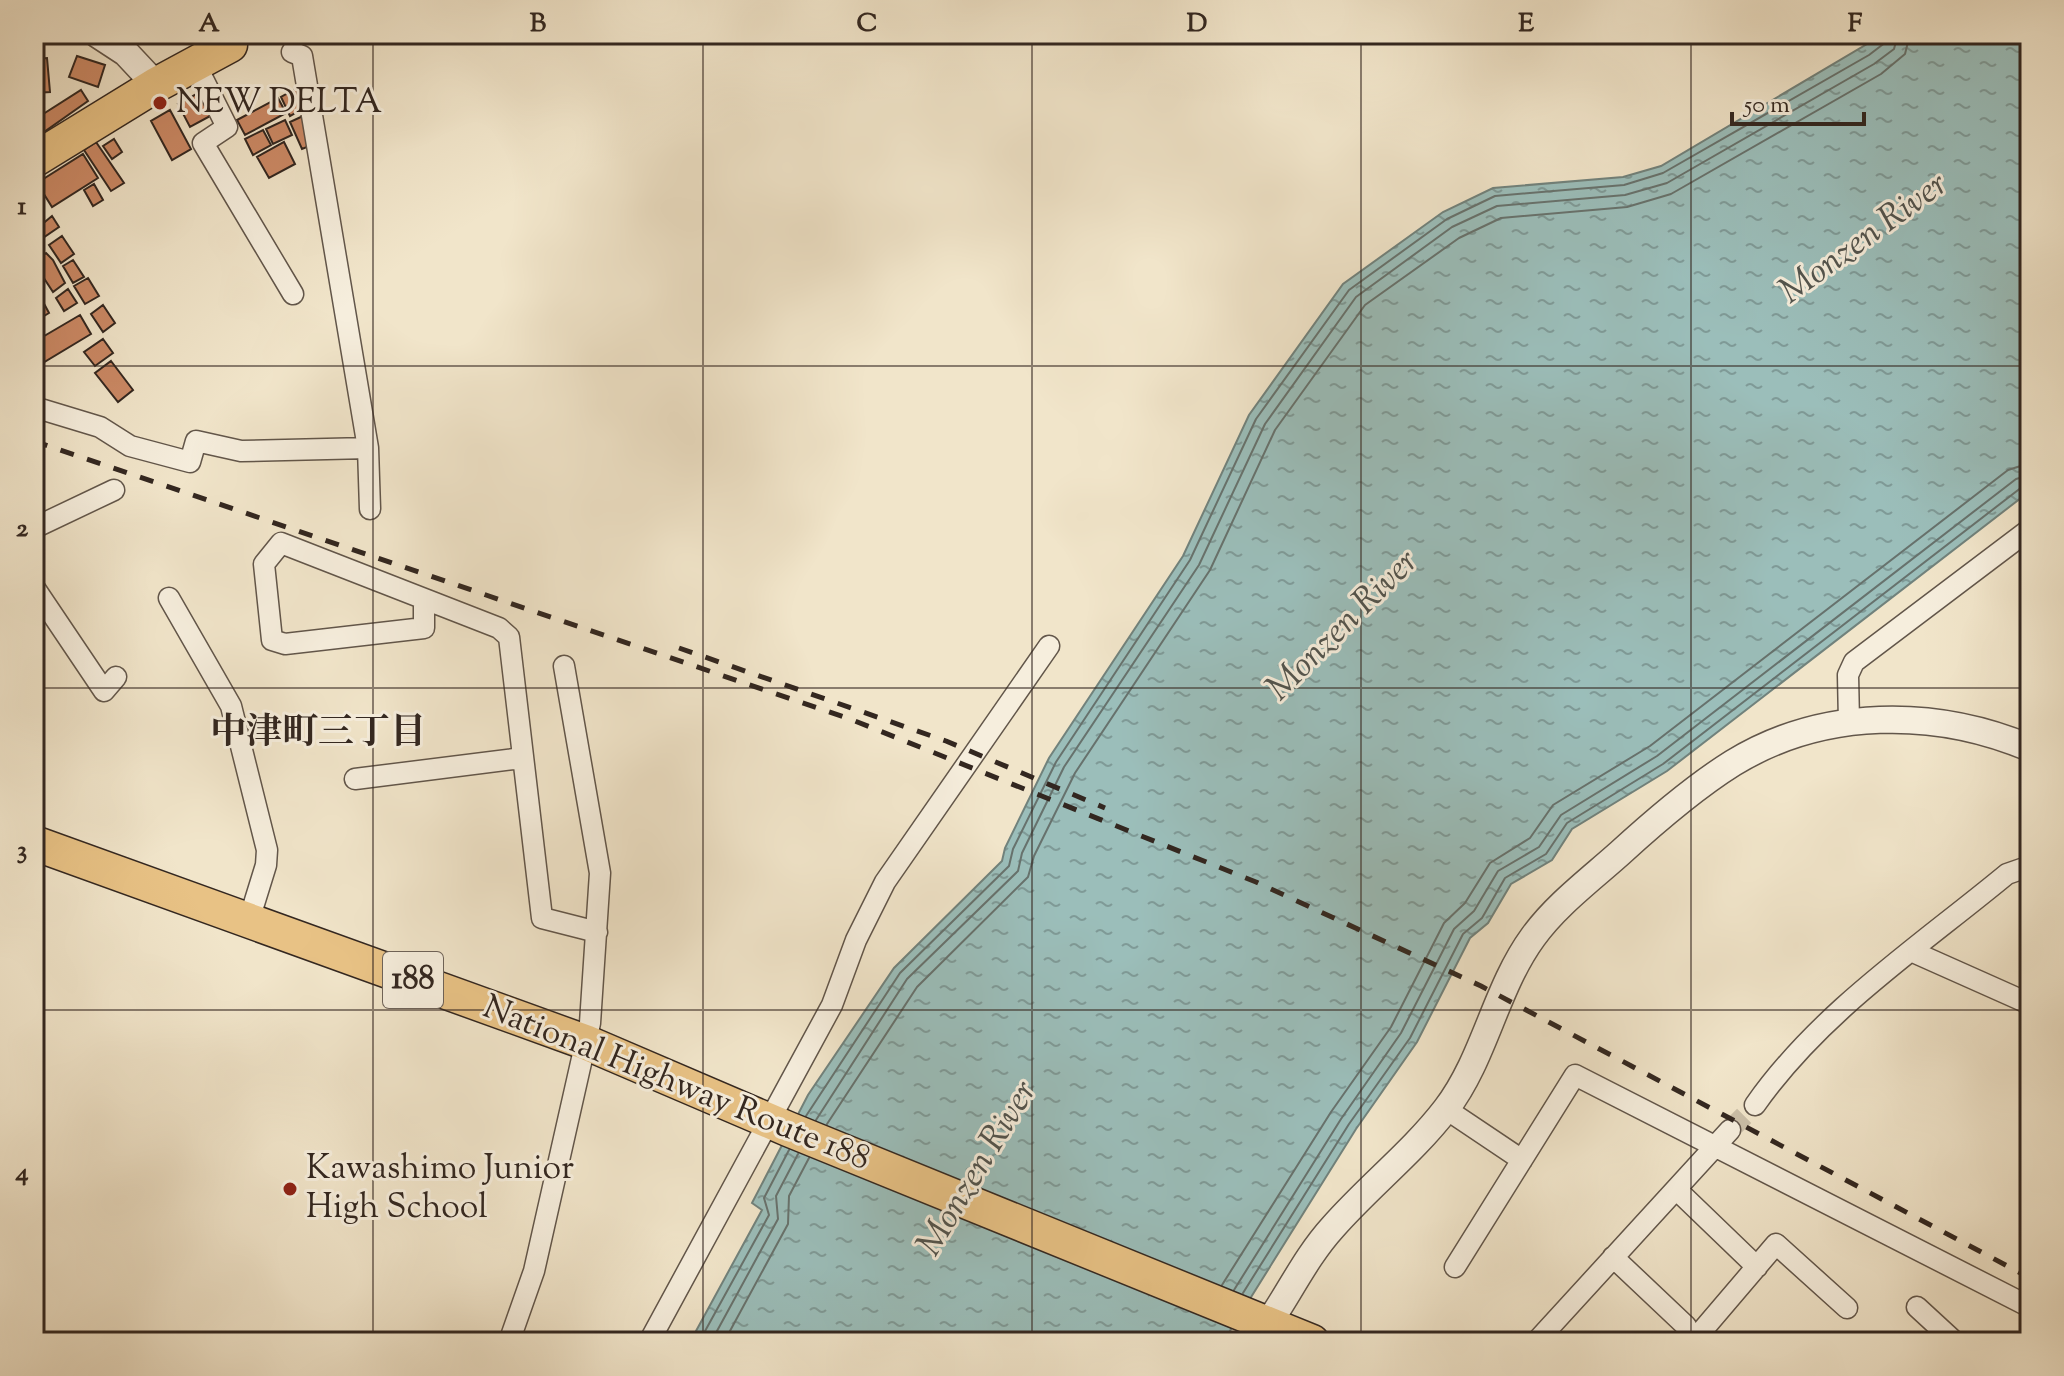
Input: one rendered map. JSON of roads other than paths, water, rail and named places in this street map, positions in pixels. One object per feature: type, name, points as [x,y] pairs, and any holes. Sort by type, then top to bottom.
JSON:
[{"type":"highway","points":[[34,160],[214,48]]},
{"type":"highway","name":"National Highway Route 188","points":[[34,843],[585,1042],[1258,1328],[1312,1342]]},
{"type":"street","points":[[97,34],[126,53],[156,85]]},
{"type":"street","points":[[214,48],[227,127],[203,143],[293,294]]},
{"type":"street","points":[[292,52],[302,56],[368,448],[370,509]]},
{"type":"street","points":[[34,407],[100,427],[130,446],[190,462],[196,441],[241,451],[368,448]]},
{"type":"street","points":[[34,528],[114,490]]},
{"type":"street","points":[[1849,722],[1848,675],[1854,662],[2030,529]]},
{"type":"street","points":[[424,601],[424,628],[285,644],[272,640],[264,564],[281,543],[499,628],[509,637],[542,918],[597,932]]},
{"type":"street","points":[[34,587],[104,691],[116,677]]},
{"type":"street","points":[[169,598],[211,675],[225,688],[239,735],[267,850],[266,865],[249,920]]},
{"type":"street","points":[[649,1342],[778,1124],[832,1005],[856,940],[885,882],[1049,646]]},
{"type":"street","points":[[509,1342],[534,1271],[590,1023],[600,873],[564,666]]},
{"type":"street","points":[[1258,1328],[1331,1228],[1446,1109],[1469,1072],[1518,959],[1534,935],[1565,903],[1674,807],[1734,762],[1775,743],[1849,722],[1923,720],[1967,728],[2030,748]]},
{"type":"street","points":[[355,779],[522,758]]},
{"type":"street","points":[[1755,1105],[1769,1084],[1858,995],[2007,874],[2030,866]]},
{"type":"street","points":[[2007,874],[2030,885]]},
{"type":"street","points":[[1911,951],[2030,1004]]},
{"type":"street","points":[[1455,1267],[1575,1075],[2030,1307]]},
{"type":"street","points":[[1446,1109],[1522,1160]]},
{"type":"street","points":[[1536,1342],[1730,1130]]},
{"type":"street","points":[[1677,1190],[1757,1267]]},
{"type":"street","points":[[1613,1257],[1694,1329],[1776,1244],[1847,1308]]},
{"type":"street","points":[[1917,1307],[1955,1342]]},
{"type":"water","name":"Monzen River","points":[[1884,34],[2030,34],[2030,491],[1667,771],[1572,829],[1552,860],[1511,884],[1488,923],[1470,938],[1417,1042],[1356,1129],[1223,1342],[690,1342],[762,1210],[752,1203],[808,1095],[894,968],[1002,861],[1005,848],[1049,758],[1183,556],[1249,415],[1343,284],[1443,212],[1493,188],[1623,177],[1661,166]]},
{"type":"tunnel","points":[[1730,1130],[1755,1105]]},
{"type":"railway","points":[[34,441],[850,719],[1256,882],[1481,986],[2030,1278]]},
{"type":"railway","points":[[679,648],[946,741],[1105,808]]},
{"type":"place","name":"NEW DELTA","points":[[160,103]]},
{"type":"place","name":"Kawashimo Junior High School","points":[[290,1189]]},
{"type":"district","name":"中津町三丁目","points":[[318,734]]}]
